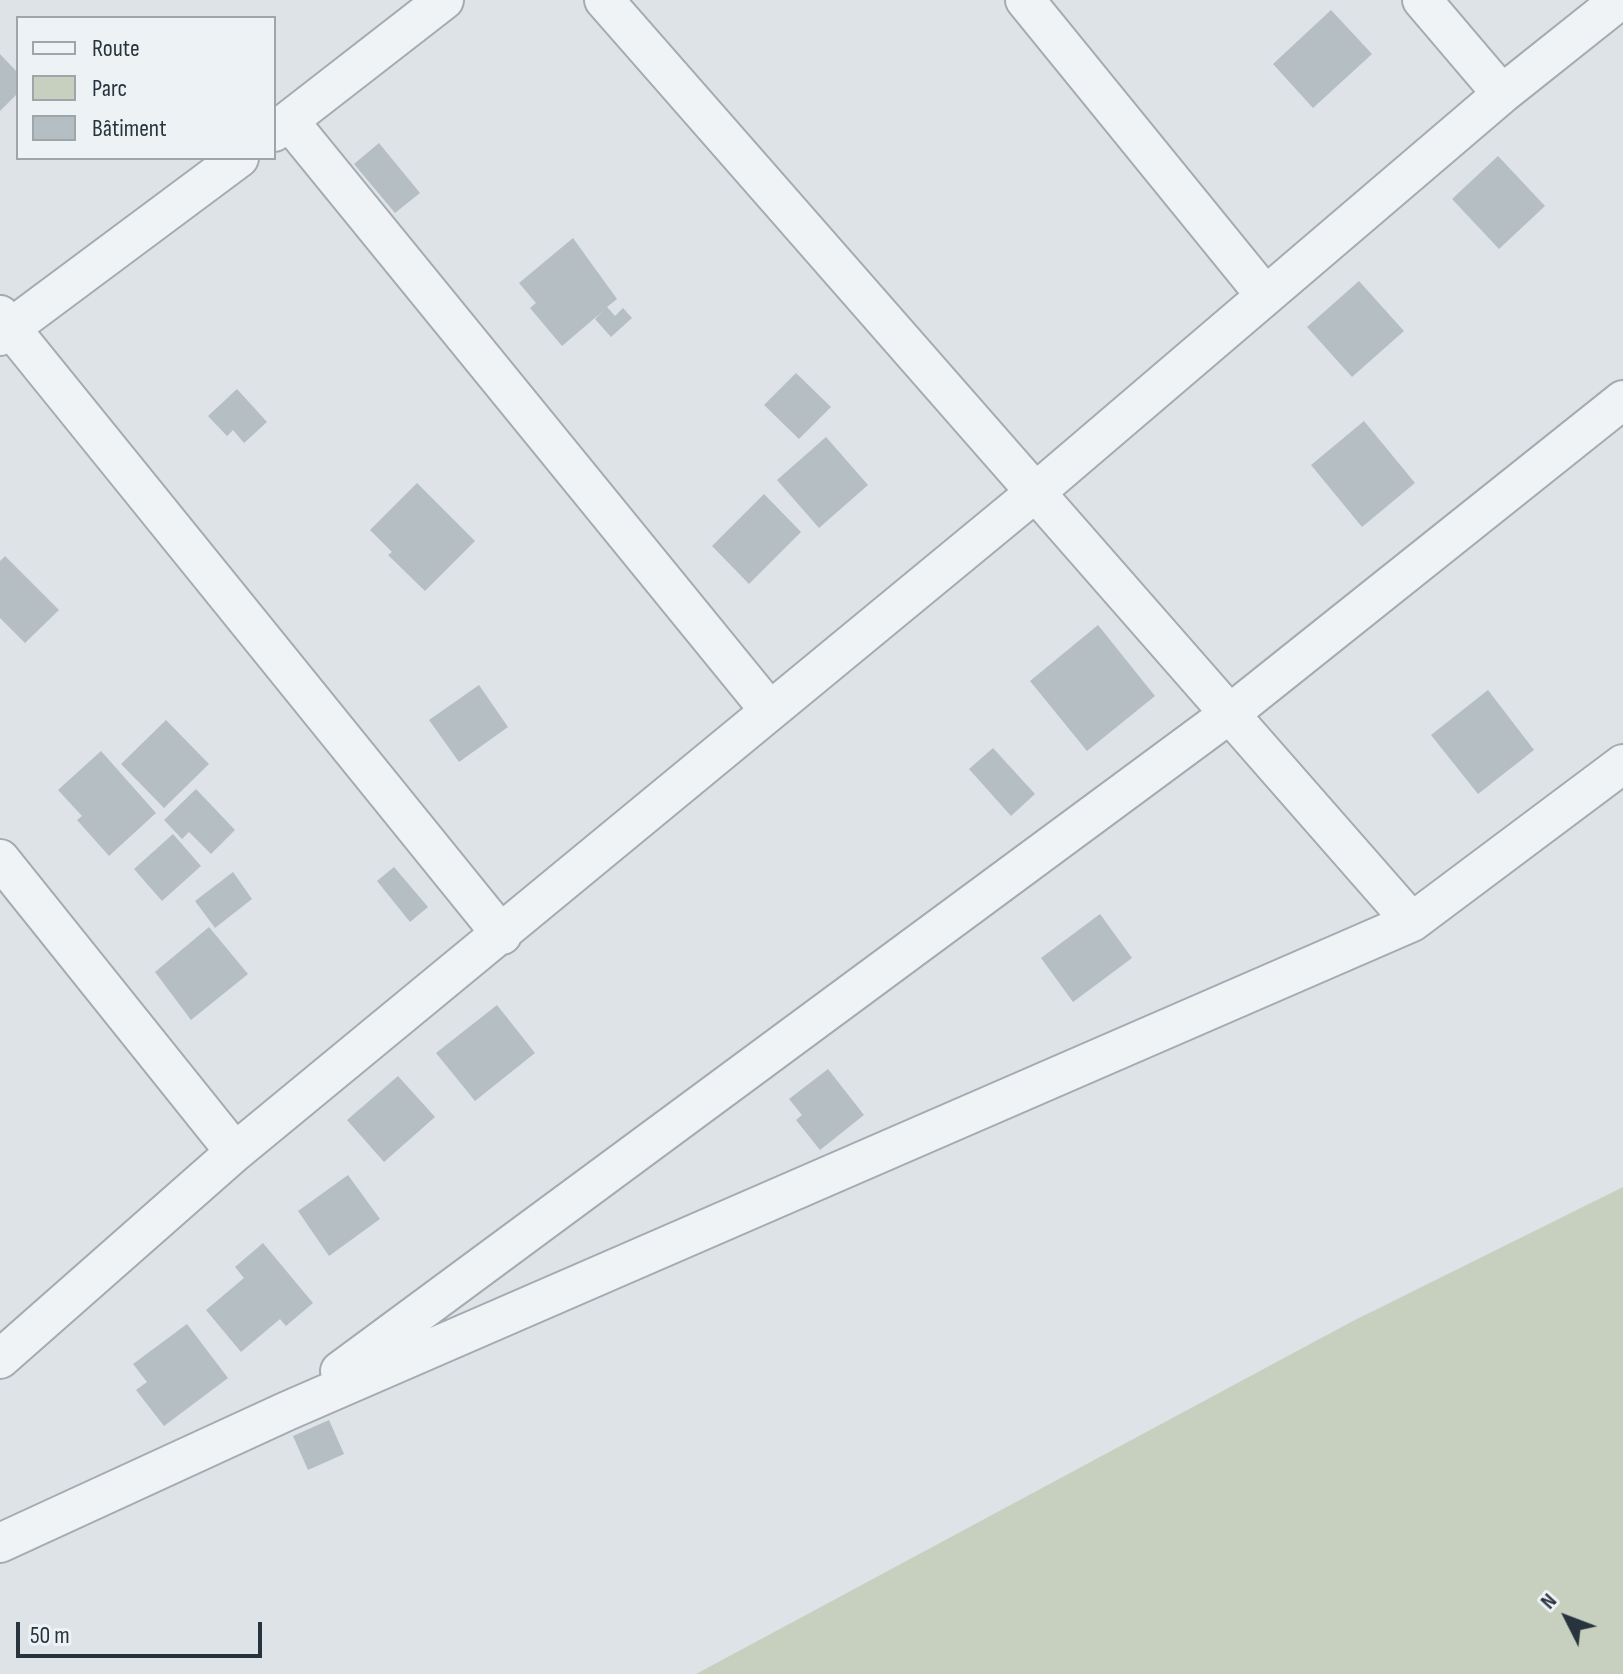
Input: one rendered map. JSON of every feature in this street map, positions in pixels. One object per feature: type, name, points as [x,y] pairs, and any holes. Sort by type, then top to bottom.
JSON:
[{"type":"street","points":[[444,0],[282,126],[770,711]]},
{"type":"street","points":[[604,0],[1232,712],[1412,922]]},
{"type":"street","points":[[1025,0],[1265,295]]},
{"type":"street","points":[[1422,0],[1502,94]]},
{"type":"street","points":[[0,1359],[235,1152],[1037,491],[1502,94],[1620,0]]},
{"type":"street","points":[[236,160],[4,327],[502,935]]},
{"type":"street","points":[[287,1411],[1232,712],[1623,400]]},
{"type":"street","points":[[0,1543],[287,1411],[1412,922],[1623,764]]},
{"type":"street","points":[[0,859],[235,1152]]},
{"type":"green space","points":[[1623,1187],[1623,1674],[696,1674],[1351,1322]]},
{"type":"building","points":[[1331,10],[1372,54],[1313,108],[1273,64]]},
{"type":"building","points":[[0,54],[16,71],[16,95],[0,111]]},
{"type":"building","points":[[379,143],[420,193],[395,213],[354,164]]},
{"type":"building","points":[[1498,156],[1545,206],[1499,249],[1452,199]]},
{"type":"building","points":[[573,238],[617,299],[607,307],[615,316],[623,308],[632,318],[611,337],[595,319],[603,311],[562,346],[530,308],[536,303],[519,283]]},
{"type":"building","points":[[1359,281],[1404,331],[1352,377],[1307,327]]},
{"type":"building","points":[[796,373],[831,407],[799,439],[764,405]]},
{"type":"building","points":[[237,389],[267,422],[244,443],[233,430],[227,436],[208,416]]},
{"type":"building","points":[[1364,421],[1415,483],[1362,527],[1311,465]]},
{"type":"building","points":[[826,437],[868,485],[819,528],[777,480]]},
{"type":"building","points":[[417,483],[475,541],[425,591],[388,555],[392,552],[370,530]]},
{"type":"building","points":[[764,494],[801,532],[749,584],[712,546]]},
{"type":"building","points":[[5,556],[59,610],[25,643],[0,618],[0,561]]},
{"type":"building","points":[[1098,625],[1155,696],[1087,751],[1030,681]]},
{"type":"building","points":[[479,685],[508,727],[459,762],[429,720]]},
{"type":"building","points":[[1488,690],[1534,750],[1478,794],[1431,735]]},
{"type":"building","points":[[166,720],[209,764],[164,808],[121,764]]},
{"type":"building","points":[[993,748],[1035,794],[1011,816],[969,769]]},
{"type":"building","points":[[101,751],[156,813],[109,856],[77,820],[82,816],[58,790]]},
{"type":"building","points":[[196,789],[235,830],[211,854],[189,832],[182,839],[164,820]]},
{"type":"building","points":[[173,834],[201,866],[162,901],[134,869]]},
{"type":"building","points":[[394,867],[428,907],[410,922],[377,881]]},
{"type":"building","points":[[233,872],[252,899],[215,928],[195,901]]},
{"type":"building","points":[[1100,914],[1132,958],[1073,1002],[1041,958]]},
{"type":"building","points":[[209,927],[248,974],[191,1020],[155,972]]},
{"type":"building","points":[[497,1005],[535,1053],[475,1101],[436,1053]]},
{"type":"building","points":[[828,1069],[864,1115],[820,1150],[796,1120],[802,1115],[789,1099]]},
{"type":"building","points":[[398,1076],[435,1117],[384,1162],[347,1120]]},
{"type":"building","points":[[348,1175],[380,1219],[329,1256],[298,1211]]},
{"type":"building","points":[[263,1243],[313,1303],[286,1326],[280,1319],[241,1352],[206,1310],[244,1278],[235,1267]]},
{"type":"building","points":[[187,1324],[228,1378],[164,1426],[136,1390],[147,1382],[133,1364]]},
{"type":"building","points":[[329,1420],[344,1454],[308,1470],[293,1436]]}]
